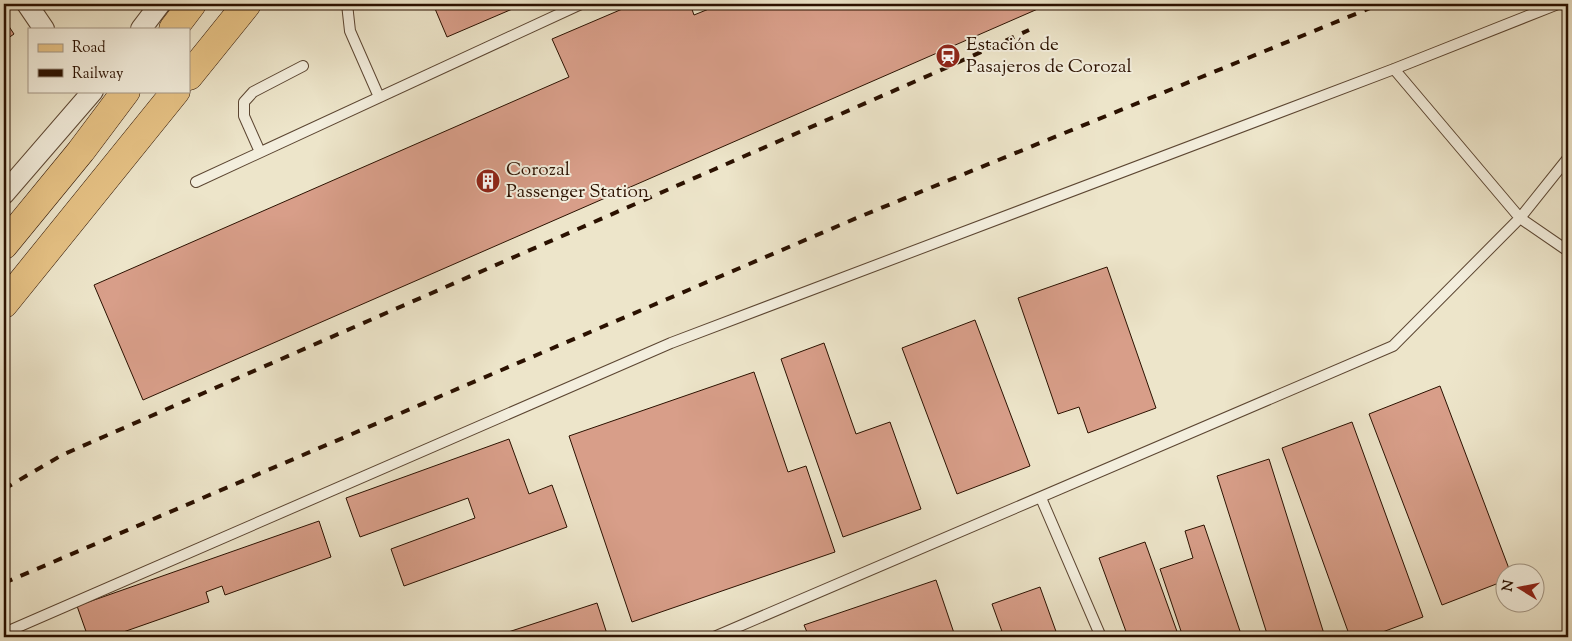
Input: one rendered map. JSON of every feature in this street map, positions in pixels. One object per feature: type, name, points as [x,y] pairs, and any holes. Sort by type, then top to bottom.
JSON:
[{"type":"main road","points":[[174,28],[192,4]]},
{"type":"main road","points":[[190,75],[247,4]]},
{"type":"main road","points":[[4,245],[81,151],[125,92]]},
{"type":"main road","points":[[4,304],[175,92]]},
{"type":"street","points":[[27,4],[43,28]]},
{"type":"street","points":[[142,28],[160,4]]},
{"type":"street","points":[[4,194],[92,92]]},
{"type":"lane","points":[[347,4],[350,31],[379,97]]},
{"type":"lane","points":[[196,182],[581,4]]},
{"type":"lane","points":[[4,633],[670,343],[1558,4]]},
{"type":"lane","points":[[260,152],[244,116],[244,102],[253,92],[303,66]]},
{"type":"lane","points":[[1394,68],[1520,218],[1568,251]]},
{"type":"lane","points":[[714,637],[1393,346],[1520,218],[1568,158]]},
{"type":"lane","points":[[1041,498],[1101,637]]},
{"type":"building","points":[[433,4],[524,4],[447,37]]},
{"type":"building","name":"Corozal Passenger Station","points":[[634,4],[690,4],[694,15],[721,4],[1038,4],[1040,8],[143,400],[94,285],[569,77],[552,39]]},
{"type":"building","points":[[4,19],[14,34],[4,41]]},
{"type":"building","points":[[1107,267],[1156,408],[1088,433],[1079,407],[1058,414],[1018,298]]},
{"type":"building","points":[[975,320],[1030,466],[957,494],[902,348]]},
{"type":"building","points":[[824,343],[856,434],[890,422],[921,509],[843,537],[781,359]]},
{"type":"building","points":[[754,372],[788,472],[806,466],[835,552],[632,622],[569,436]]},
{"type":"building","points":[[1440,386],[1507,564],[1494,564],[1494,585],[1442,605],[1369,414]]},
{"type":"building","points":[[1352,422],[1423,617],[1369,637],[1350,637],[1282,448]]},
{"type":"building","points":[[509,439],[529,494],[552,485],[567,527],[404,586],[391,549],[475,518],[468,498],[360,537],[346,498]]},
{"type":"building","points":[[1269,459],[1325,637],[1268,637],[1217,476]]},
{"type":"building","points":[[319,521],[331,557],[225,595],[222,586],[206,592],[209,602],[109,637],[88,637],[77,606]]},
{"type":"building","points":[[1204,525],[1242,637],[1183,637],[1160,569],[1193,558],[1185,531]]},
{"type":"building","points":[[1145,542],[1179,637],[1128,637],[1099,558]]},
{"type":"building","points":[[936,580],[955,636],[809,637],[804,625]]},
{"type":"building","points":[[1040,587],[1058,637],[1004,637],[992,604]]},
{"type":"building","points":[[597,603],[608,637],[493,637]]},
{"type":"railway","points":[[4,583],[859,217],[1380,4]]},
{"type":"railway","points":[[4,489],[62,455],[1029,30]]},
{"type":"place","name":"Estación de Pasajeros de Corozal","points":[[948,56]]},
{"type":"place","name":"Corozal Passenger Station","points":[[488,181]]}]
